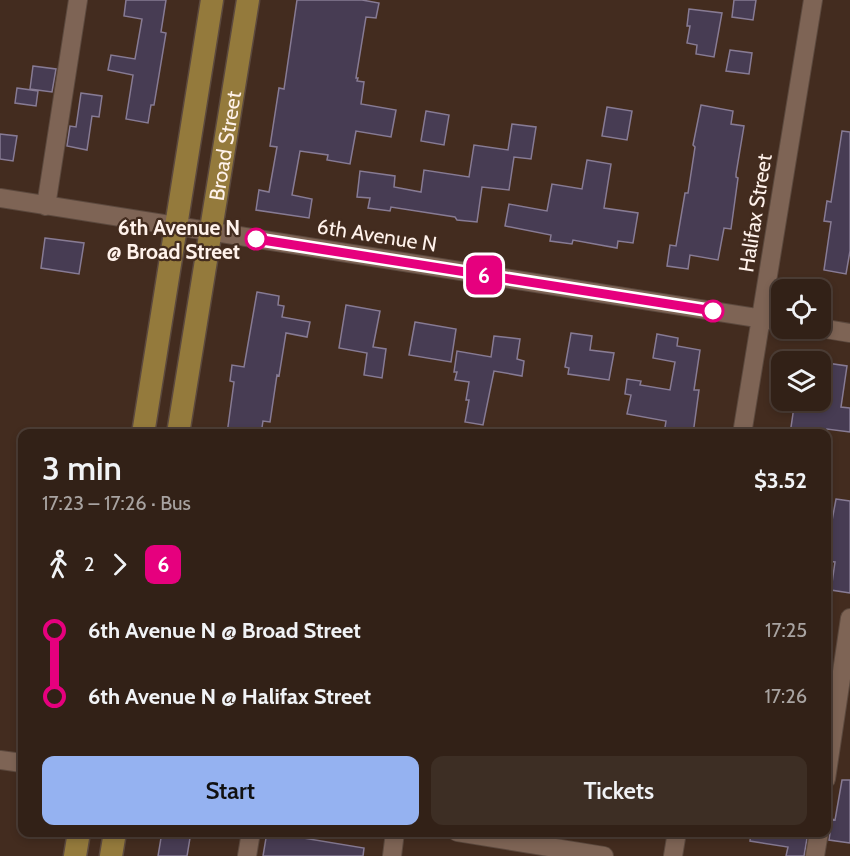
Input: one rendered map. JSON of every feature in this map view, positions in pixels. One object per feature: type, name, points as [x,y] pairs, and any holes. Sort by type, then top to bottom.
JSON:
[{"type":"main road","name":"Broad Street","points":[[144,429],[212,0]]},
{"type":"main road","name":"Broad Street","points":[[179,429],[248,0]]},
{"type":"main road","points":[[75,856],[78,837]]},
{"type":"main road","points":[[111,856],[114,837]]},
{"type":"street","points":[[46,206],[78,0]]},
{"type":"street","name":"Halifax Street","points":[[743,429],[813,0]]},
{"type":"street","name":"6th Avenue N","points":[[0,198],[771,320]]},
{"type":"street","points":[[831,330],[850,333]]},
{"type":"street","points":[[831,746],[850,618]]},
{"type":"street","points":[[0,760],[18,762]]},
{"type":"street","points":[[247,856],[250,837]]},
{"type":"street","points":[[392,856],[394,837]]},
{"type":"street","points":[[478,837],[537,851],[604,856]]},
{"type":"street","points":[[673,856],[676,837]]},
{"type":"street","points":[[815,856],[818,837]]},
{"type":"building","points":[[126,0],[166,0],[161,32],[166,33],[154,105],[151,105],[148,123],[126,119],[133,75],[108,70],[111,55],[135,59],[142,19],[124,16]]},
{"type":"building","points":[[297,0],[362,0],[379,3],[376,18],[366,17],[356,78],[358,78],[357,81],[364,82],[361,104],[396,110],[391,137],[356,131],[350,164],[327,160],[328,155],[300,151],[292,195],[312,199],[309,218],[256,210],[259,190],[269,192],[277,147],[270,146],[279,88],[284,89]]},
{"type":"building","points":[[734,0],[756,0],[753,20],[732,17]]},
{"type":"building","points":[[689,9],[722,13],[714,57],[696,54],[697,45],[687,43],[690,26],[687,26]]},
{"type":"building","points":[[730,50],[752,53],[749,74],[726,71]]},
{"type":"building","points":[[33,66],[56,69],[52,92],[30,89]]},
{"type":"building","points":[[17,88],[38,91],[36,106],[15,103]]},
{"type":"building","points":[[81,93],[102,96],[99,117],[92,116],[87,150],[67,146],[70,126],[76,127]]},
{"type":"building","points":[[701,105],[733,111],[731,124],[744,126],[736,174],[738,178],[731,229],[724,228],[718,260],[690,255],[688,269],[667,266],[670,245],[676,246],[685,193],[688,193],[695,147],[693,145]]},
{"type":"building","points":[[607,107],[632,111],[627,140],[602,136]]},
{"type":"building","points":[[426,111],[449,115],[444,145],[421,141]]},
{"type":"building","points":[[512,124],[536,127],[531,159],[514,157],[509,190],[482,187],[477,222],[391,207],[390,211],[368,208],[370,198],[357,197],[360,171],[395,176],[394,187],[421,192],[424,170],[469,177],[474,145],[508,150]]},
{"type":"building","points":[[842,131],[850,132],[850,251],[846,274],[824,270],[831,222],[824,221],[827,201],[831,202]]},
{"type":"building","points":[[0,134],[17,136],[13,161],[0,159]]},
{"type":"building","points":[[587,160],[611,164],[604,208],[638,213],[633,243],[618,241],[617,248],[573,240],[572,244],[550,241],[551,235],[505,226],[509,204],[547,211],[552,184],[582,189]]},
{"type":"building","points":[[45,238],[84,243],[79,274],[41,268]]},
{"type":"building","points":[[257,292],[279,296],[278,305],[284,306],[282,317],[310,322],[307,337],[286,333],[270,422],[263,421],[262,429],[228,429],[234,382],[230,381],[232,365],[244,367]]},
{"type":"building","points":[[346,305],[380,311],[373,347],[386,349],[382,378],[364,375],[367,353],[339,348]]},
{"type":"building","points":[[415,322],[456,329],[451,362],[409,355]]},
{"type":"building","points":[[571,333],[592,336],[590,350],[614,353],[609,380],[568,374],[569,368],[565,367]]},
{"type":"building","points":[[657,334],[678,338],[677,346],[700,350],[694,390],[699,390],[694,429],[665,429],[666,421],[627,414],[631,395],[625,394],[627,379],[641,381],[640,385],[670,390],[675,362],[653,358]]},
{"type":"building","points":[[494,336],[520,339],[517,359],[524,361],[522,376],[494,371],[483,425],[465,422],[469,382],[455,380],[457,351],[491,357]]},
{"type":"building","points":[[831,364],[847,366],[841,407],[850,408],[850,432],[831,429],[791,429],[793,411],[831,411]]},
{"type":"building","points":[[836,499],[850,501],[850,593],[831,590],[835,562],[831,562],[831,526]]},
{"type":"building","points":[[842,780],[850,780],[850,843],[829,840],[832,819],[835,820]]},
{"type":"building","points":[[161,837],[190,837],[187,856],[158,856]]},
{"type":"building","points":[[266,837],[297,837],[364,848],[363,856],[263,856]]},
{"type":"building","points":[[750,837],[807,837],[804,856],[786,856],[788,847],[750,841]]},
{"type":"bus line","name":"6","points":[[256,239],[713,311]]},
{"type":"place","name":"6th Avenue N @ Broad Street","points":[[256,239]]}]
